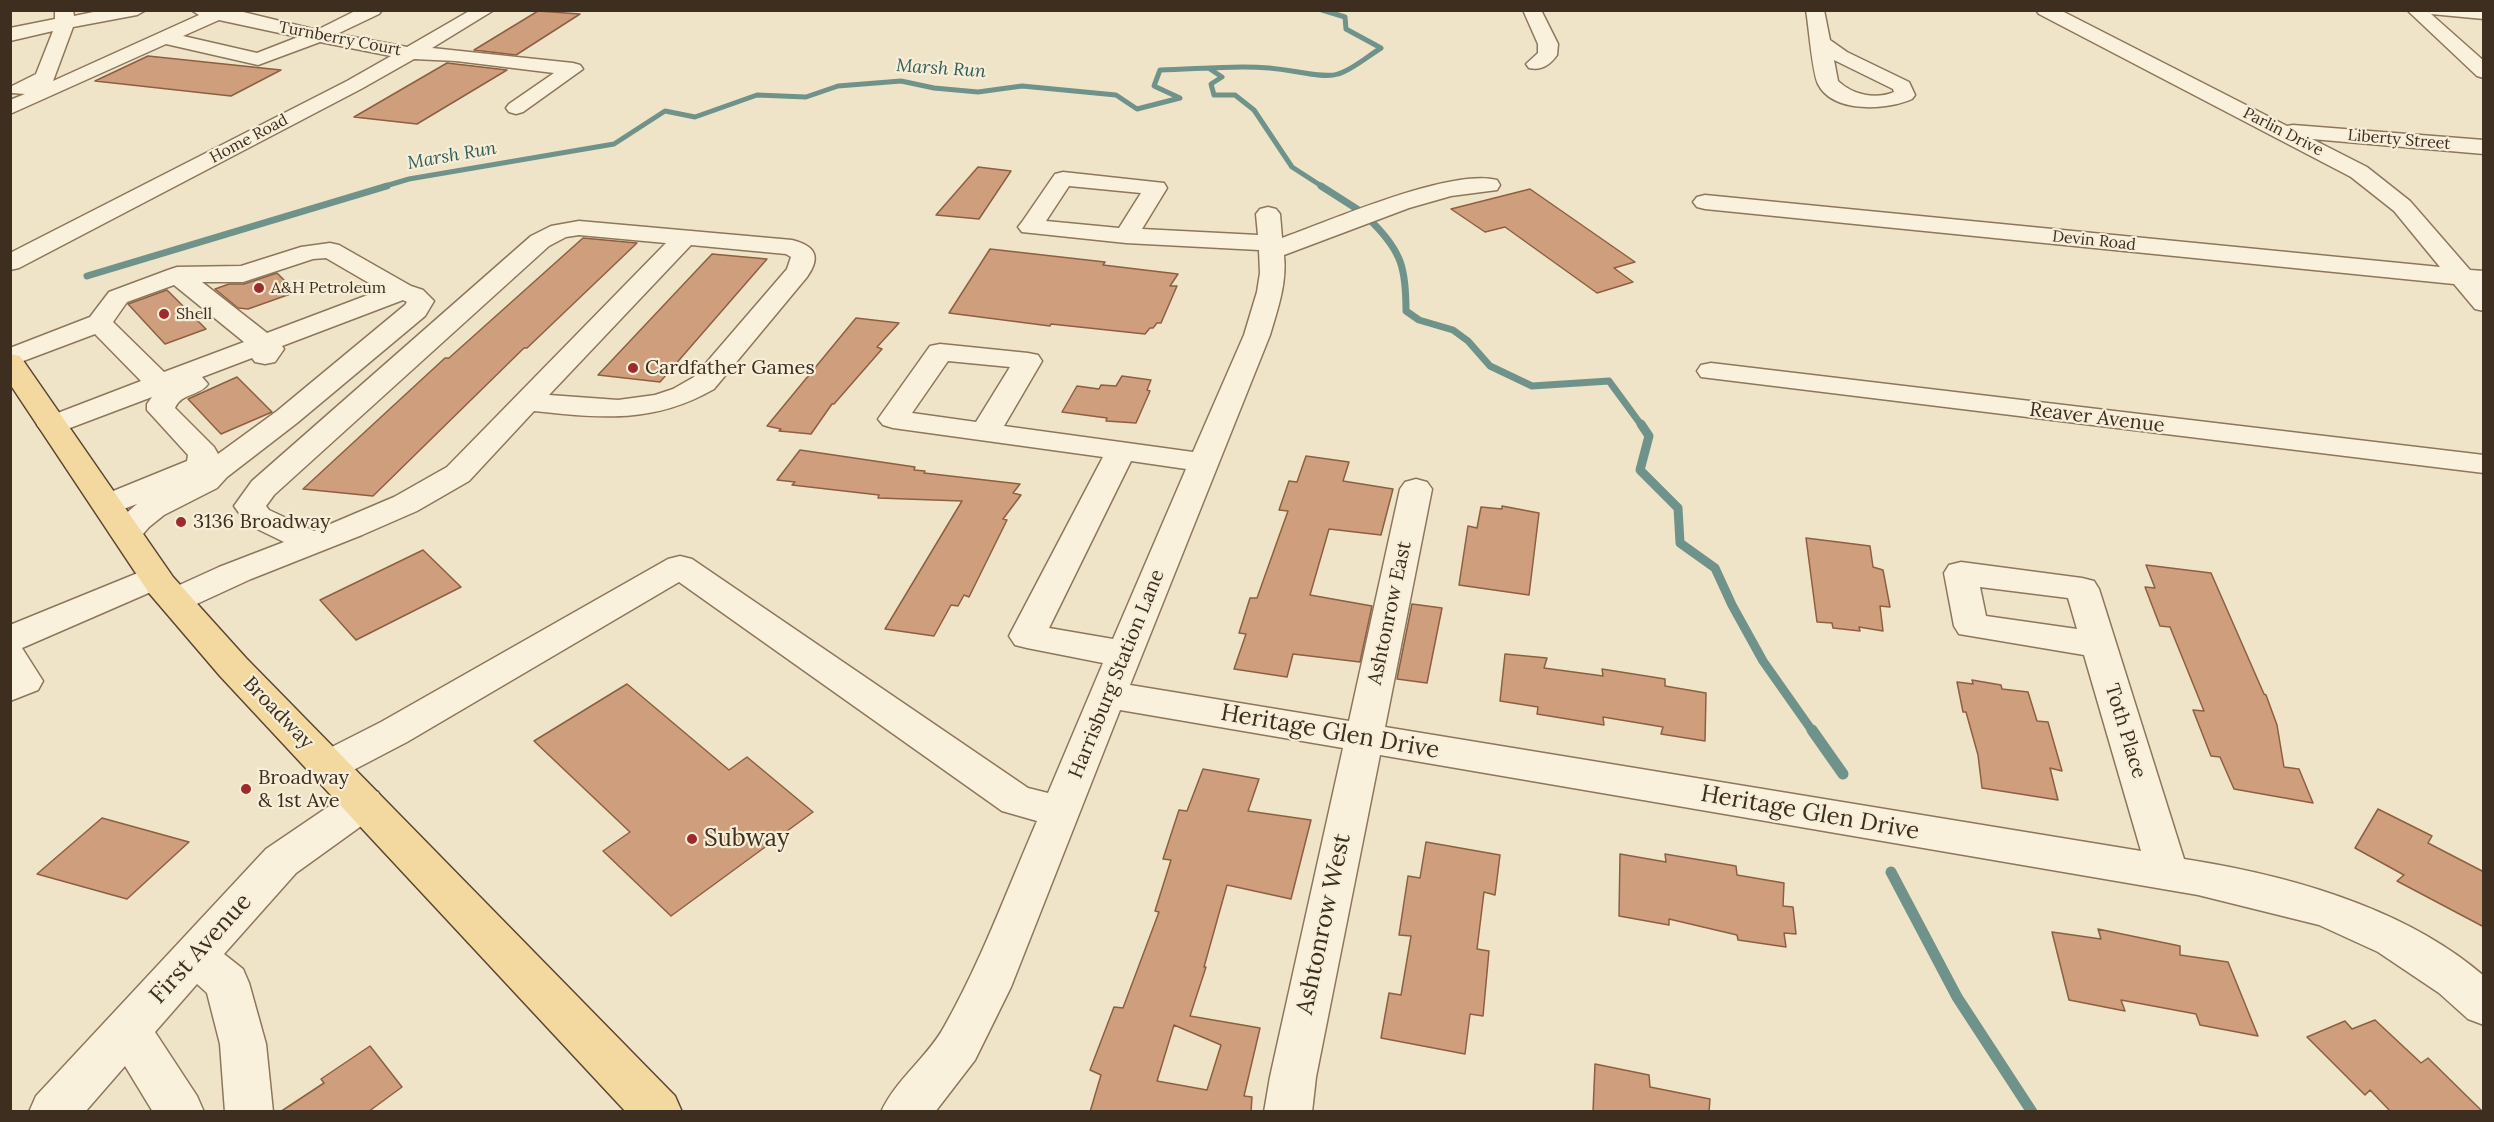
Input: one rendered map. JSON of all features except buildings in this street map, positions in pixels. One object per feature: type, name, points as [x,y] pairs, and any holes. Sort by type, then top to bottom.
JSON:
[{"type":"main road","name":"Broadway","points":[[10,360],[116,520],[165,589],[221,654],[658,1112]]},
{"type":"street","points":[[10,35],[64,17],[137,10]]},
{"type":"street","points":[[164,38],[258,59],[319,36],[373,10]]},
{"type":"street","name":"Home Road","points":[[10,263],[354,85],[485,10]]},
{"type":"street","points":[[1532,10],[1548,44],[1547,55],[1536,64]]},
{"type":"street","points":[[1815,10],[1821,43]]},
{"type":"street","name":"Parlin Drive","points":[[2044,10],[2359,172],[2402,206],[2473,278],[2484,303]]},
{"type":"street","points":[[2416,10],[2484,72]]},
{"type":"street","points":[[2437,10],[2484,14]]},
{"type":"street","points":[[10,108],[164,38],[215,12]]},
{"type":"street","name":"Turnberry Court","points":[[215,12],[319,36],[410,53],[467,56],[573,69],[516,108]]},
{"type":"street","points":[[10,91],[45,78],[64,17]]},
{"type":"street","name":"Liberty Street","points":[[2279,130],[2484,147]]},
{"type":"street","points":[[1126,236],[1156,188],[1063,179],[1030,227],[1126,236],[1202,242],[1270,236],[1449,189],[1489,185]]},
{"type":"street","name":"Devin Road","points":[[1705,202],[2473,278]]},
{"type":"street","points":[[312,543],[258,517],[250,506],[263,488],[540,241],[560,231],[579,228],[792,248],[803,254],[803,262],[798,272],[704,383],[686,395],[660,405],[632,410],[527,402]]},
{"type":"street","name":"Harrisburg Station Lane","points":[[905,1112],[959,1045],[989,987],[1062,812],[1124,654],[1257,335],[1266,309],[1273,273],[1270,236]]},
{"type":"street","points":[[10,639],[165,589],[236,572],[312,543],[432,490],[458,474],[685,237]]},
{"type":"street","points":[[10,360],[99,323],[118,297],[177,275],[243,274],[310,252],[330,249],[411,296],[416,310],[296,409],[209,469],[116,520]]},
{"type":"street","points":[[177,275],[266,346]]},
{"type":"street","points":[[52,425],[266,346],[285,349],[309,342],[411,296]]},
{"type":"street","points":[[99,323],[160,384]]},
{"type":"street","points":[[209,469],[203,453],[161,410],[160,404],[172,392],[266,356],[266,346]]},
{"type":"street","name":"Reaver Avenue","points":[[1711,371],[2484,464]]},
{"type":"street","points":[[985,432],[1203,463]]},
{"type":"street","points":[[1121,452],[1027,636],[1124,654]]},
{"type":"street","name":"Ashtonrow East","points":[[1363,738],[1416,489]]},
{"type":"street","points":[[328,766],[394,732],[680,567],[1016,800],[1062,812]]},
{"type":"street","name":"Toth Place","points":[[2099,645],[1971,626],[1961,573],[2082,589],[2099,645],[2168,873]]},
{"type":"street","points":[[10,657],[25,681],[10,688]]},
{"type":"street","name":"Heritage Glen Drive","points":[[1109,695],[2168,873],[2327,909],[2393,939],[2455,979],[2484,1005]]},
{"type":"street","name":"Ashtonrow West","points":[[1288,1112],[1293,1077],[1363,738]]},
{"type":"street","name":"First Avenue","points":[[53,1112],[280,861],[364,803]]},
{"type":"street","points":[[195,956],[227,983],[243,1044],[249,1112]]},
{"type":"street","points":[[128,1030],[180,1112]]},
{"type":"waterway","name":"Marsh Run","points":[[382,187],[409,179],[614,144],[665,111],[695,117],[757,95],[806,97],[838,86],[901,81],[934,88],[978,92],[1022,86],[1116,95],[1137,109],[1180,98],[1154,86],[1160,70],[1259,67],[1328,76],[1349,69],[1381,48],[1346,29],[1345,17],[1322,10]]},
{"type":"waterway","points":[[1210,69],[1222,77],[1211,84],[1214,95],[1235,95],[1254,110],[1292,167],[1323,187]]},
{"type":"waterway","name":"Marsh Run","points":[[87,276],[387,186]]},
{"type":"waterway","points":[[1321,186],[1357,209]]},
{"type":"waterway","points":[[1372,222],[1390,243],[1400,262],[1405,284],[1406,311],[1419,320],[1453,330],[1468,341],[1490,366],[1532,386],[1609,381],[1642,426]]},
{"type":"waterway","points":[[1641,424],[1649,436],[1640,470],[1678,508],[1680,543],[1715,568],[1732,605],[1763,661],[1813,732]]},
{"type":"waterway","points":[[1812,730],[1843,774]]},
{"type":"waterway","points":[[1891,872],[1957,997],[2032,1112]]},
{"type":"place","name":"A&H Petroleum","points":[[259,288]]},
{"type":"place","name":"Shell","points":[[164,314]]},
{"type":"place","name":"Cardfather Games","points":[[633,368]]},
{"type":"place","name":"3136 Broadway","points":[[181,522]]},
{"type":"place","name":"Broadway & 1st Ave","points":[[246,789]]},
{"type":"place","name":"Subway","points":[[692,839]]}]
